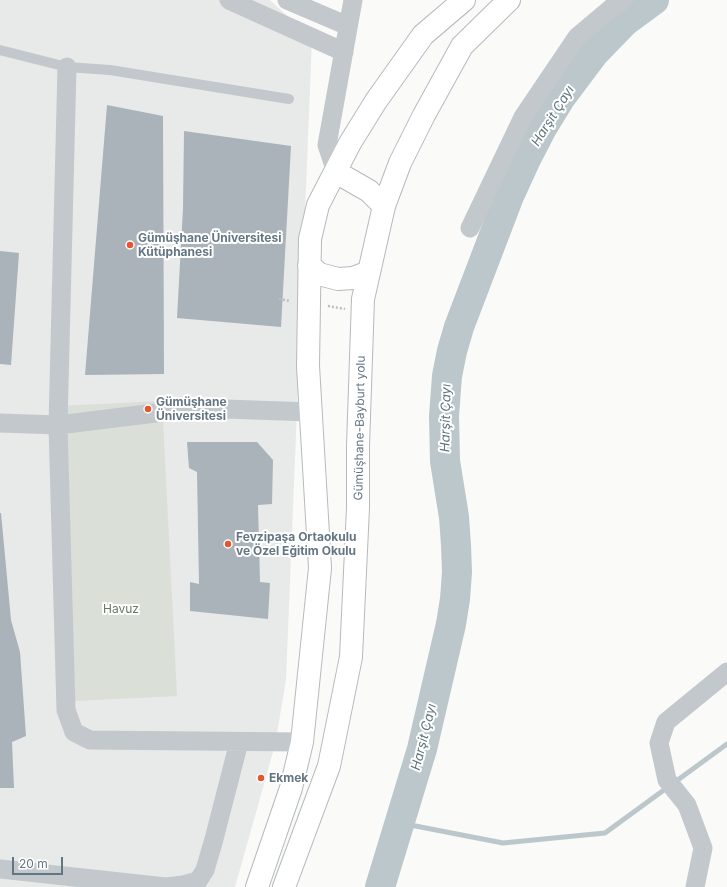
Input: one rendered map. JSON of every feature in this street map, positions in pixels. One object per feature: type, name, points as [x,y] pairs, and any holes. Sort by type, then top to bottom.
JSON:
[{"type":"main road","points":[[257,887],[291,788],[302,742],[320,568],[308,366],[310,240],[318,205],[350,143],[376,101],[423,35],[464,0]]},
{"type":"main road","name":"Gümüşhane-Bayburt yolu","points":[[284,887],[329,766],[351,657],[358,508],[358,446],[362,311],[363,299],[384,206],[400,163],[424,115],[462,46],[510,0]]},
{"type":"main road","points":[[336,172],[369,191],[384,206]]},
{"type":"main road","points":[[309,266],[319,274],[338,278],[353,278],[369,272]]},
{"type":"street","points":[[230,0],[344,52]]},
{"type":"street","points":[[287,0],[348,26]]},
{"type":"street","points":[[336,172],[327,144],[353,0]]},
{"type":"street","points":[[470,228],[523,116],[577,37],[615,5],[624,0]]},
{"type":"street","points":[[67,67],[58,425],[66,710],[74,732],[90,740],[302,742]]},
{"type":"street","points":[[0,424],[58,425],[196,408],[311,412]]},
{"type":"street","points":[[695,887],[703,848],[687,805],[672,787],[659,742],[666,722],[727,672]]},
{"type":"street","points":[[0,869],[166,887],[191,885],[198,881],[205,870],[239,742]]},
{"type":"lane","points":[[0,50],[67,67],[110,70],[289,99]]},
{"type":"path","points":[[279,299],[362,311]]},
{"type":"shaded area","name":"Gümüşhane Üniversitesi","points":[[0,0],[270,0],[312,39],[286,680],[275,745],[235,887],[0,887]]},
{"type":"green space","name":"Havuz","points":[[162,401],[177,696],[75,701],[59,406]]},
{"type":"building","name":"Gümüşhane Üniversitesi Kütüphanesi","points":[[107,105],[163,116],[164,374],[85,375]]},
{"type":"building","points":[[184,131],[291,146],[281,327],[177,318],[183,208]]},
{"type":"building","points":[[0,251],[19,253],[11,365],[0,364]]},
{"type":"building","name":"Fevzipaşa Ortaokulu ve Özel Eğitim Okulu","points":[[187,442],[257,442],[273,460],[272,504],[258,505],[260,582],[270,583],[268,619],[190,611],[190,582],[199,584],[197,472],[189,468]]},
{"type":"building","points":[[0,513],[11,620],[20,652],[26,736],[12,742],[14,788],[0,788]]},
{"type":"waterway","name":"Harşit Çayı","points":[[380,887],[422,749],[451,624],[455,599],[457,572],[456,545],[454,517],[445,461],[444,416],[447,376],[459,327],[509,196],[542,128],[561,97],[594,53],[624,22],[654,0]]},
{"type":"waterway","points":[[675,782],[727,744]]},
{"type":"waterway","points":[[400,823],[503,843],[605,833],[668,787]]},
{"type":"place","name":"Gümüşhane Üniversitesi Kütüphanesi","points":[[130,245]]},
{"type":"place","name":"Gümüşhane Üniversitesi","points":[[148,409]]},
{"type":"place","name":"Fevzipaşa Ortaokulu ve Özel Eğitim Okulu","points":[[228,544]]},
{"type":"place","name":"Ekmek","points":[[261,778]]}]
